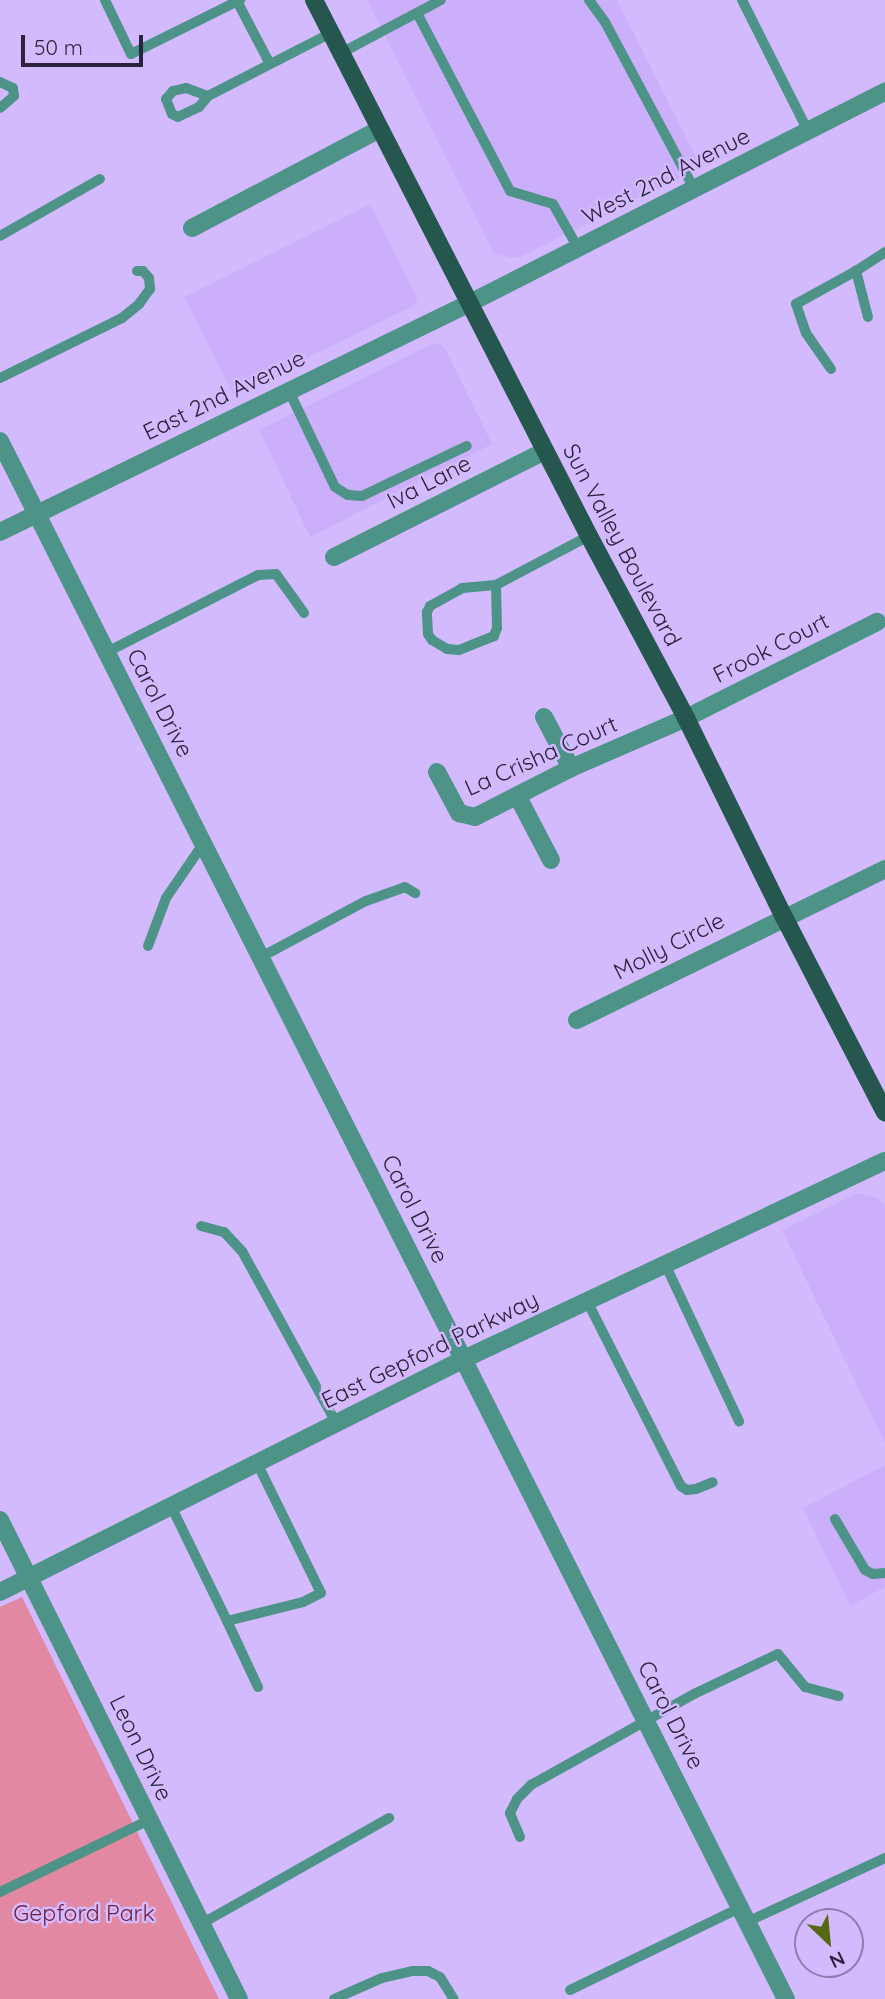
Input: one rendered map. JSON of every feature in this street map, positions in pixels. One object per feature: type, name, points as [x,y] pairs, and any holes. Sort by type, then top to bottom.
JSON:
[{"type":"main road","name":"Sun Valley Boulevard","points":[[314,0],[589,536],[686,718],[784,918],[885,1113]]},
{"type":"street","name":"West 2nd Avenue","points":[[470,303],[885,92]]},
{"type":"street","points":[[192,228],[380,129]]},
{"type":"street","name":"East 2nd Avenue","points":[[0,532],[470,303]]},
{"type":"street","name":"Carol Drive","points":[[0,441],[786,1999]]},
{"type":"street","name":"Iva Lane","points":[[334,557],[545,451]]},
{"type":"street","name":"Frook Court","points":[[686,718],[877,622]]},
{"type":"street","points":[[544,717],[571,768]]},
{"type":"street","name":"La Crisha Court","points":[[437,772],[459,813],[475,817],[571,768],[686,718]]},
{"type":"street","points":[[518,797],[551,860]]},
{"type":"street","name":"Molly Circle","points":[[577,1020],[885,869]]},
{"type":"street","name":"East Gepford Parkway","points":[[0,1592],[464,1359],[885,1161]]},
{"type":"street","name":"Leon Drive","points":[[0,1520],[239,1999]]},
{"type":"lane","points":[[104,0],[131,54],[239,1],[270,64]]},
{"type":"lane","points":[[341,53],[441,0]]},
{"type":"lane","points":[[589,0],[605,22],[694,189]]},
{"type":"lane","points":[[742,0],[808,131]]},
{"type":"lane","points":[[417,13],[510,191],[553,204],[578,248]]},
{"type":"lane","points":[[208,96],[331,33]]},
{"type":"lane","points":[[0,82],[13,88],[14,96],[0,108]]},
{"type":"lane","points":[[0,236],[100,178]]},
{"type":"lane","points":[[831,369],[806,333],[796,304],[885,252]]},
{"type":"lane","points":[[0,378],[122,318],[139,304],[150,289],[149,278],[143,271],[136,271]]},
{"type":"lane","points":[[856,271],[868,317]]},
{"type":"lane","points":[[289,391],[335,487],[348,495],[362,496],[467,446]]},
{"type":"lane","points":[[496,585],[497,628],[494,636],[459,650],[447,649],[432,640],[428,634],[427,612],[430,606],[461,588],[496,585],[589,536]]},
{"type":"lane","points":[[107,652],[258,575],[276,574],[304,613]]},
{"type":"lane","points":[[148,946],[166,898],[204,844]]},
{"type":"lane","points":[[261,957],[366,901],[405,887],[415,893]]},
{"type":"lane","points":[[201,1226],[224,1232],[242,1251],[336,1423]]},
{"type":"lane","points":[[665,1265],[739,1421]]},
{"type":"lane","points":[[587,1301],[681,1486],[687,1490],[696,1489],[713,1482]]},
{"type":"lane","points":[[227,1621],[303,1602],[321,1593],[257,1463]]},
{"type":"lane","points":[[171,1506],[258,1687]]},
{"type":"lane","points":[[835,1519],[865,1570],[873,1574],[885,1573]]},
{"type":"lane","points":[[520,1837],[510,1814],[517,1799],[531,1785],[646,1720],[778,1654],[805,1687],[839,1696]]},
{"type":"lane","points":[[201,1924],[390,1818]]},
{"type":"lane","points":[[0,1892],[149,1820]]},
{"type":"lane","points":[[570,1990],[885,1858]]},
{"type":"lane","points":[[334,1999],[382,1978],[413,1970],[428,1971],[440,1977],[454,1999]]},
{"type":"shaded area","points":[[367,0],[617,0],[701,167],[522,256],[513,258],[494,254]]},
{"type":"shaded area","points":[[370,204],[418,300],[411,307],[233,394],[184,297]]},
{"type":"shaded area","points":[[432,344],[440,344],[445,348],[492,444],[310,537],[259,430]]},
{"type":"shaded area","points":[[858,1193],[877,1198],[885,1205],[885,1443],[782,1230]]},
{"type":"shaded area","points":[[885,1465],[885,1587],[850,1606],[803,1508]]},
{"type":"green space","name":"Gepford Park","points":[[22,1597],[219,1999],[0,1999],[0,1607]]}]
